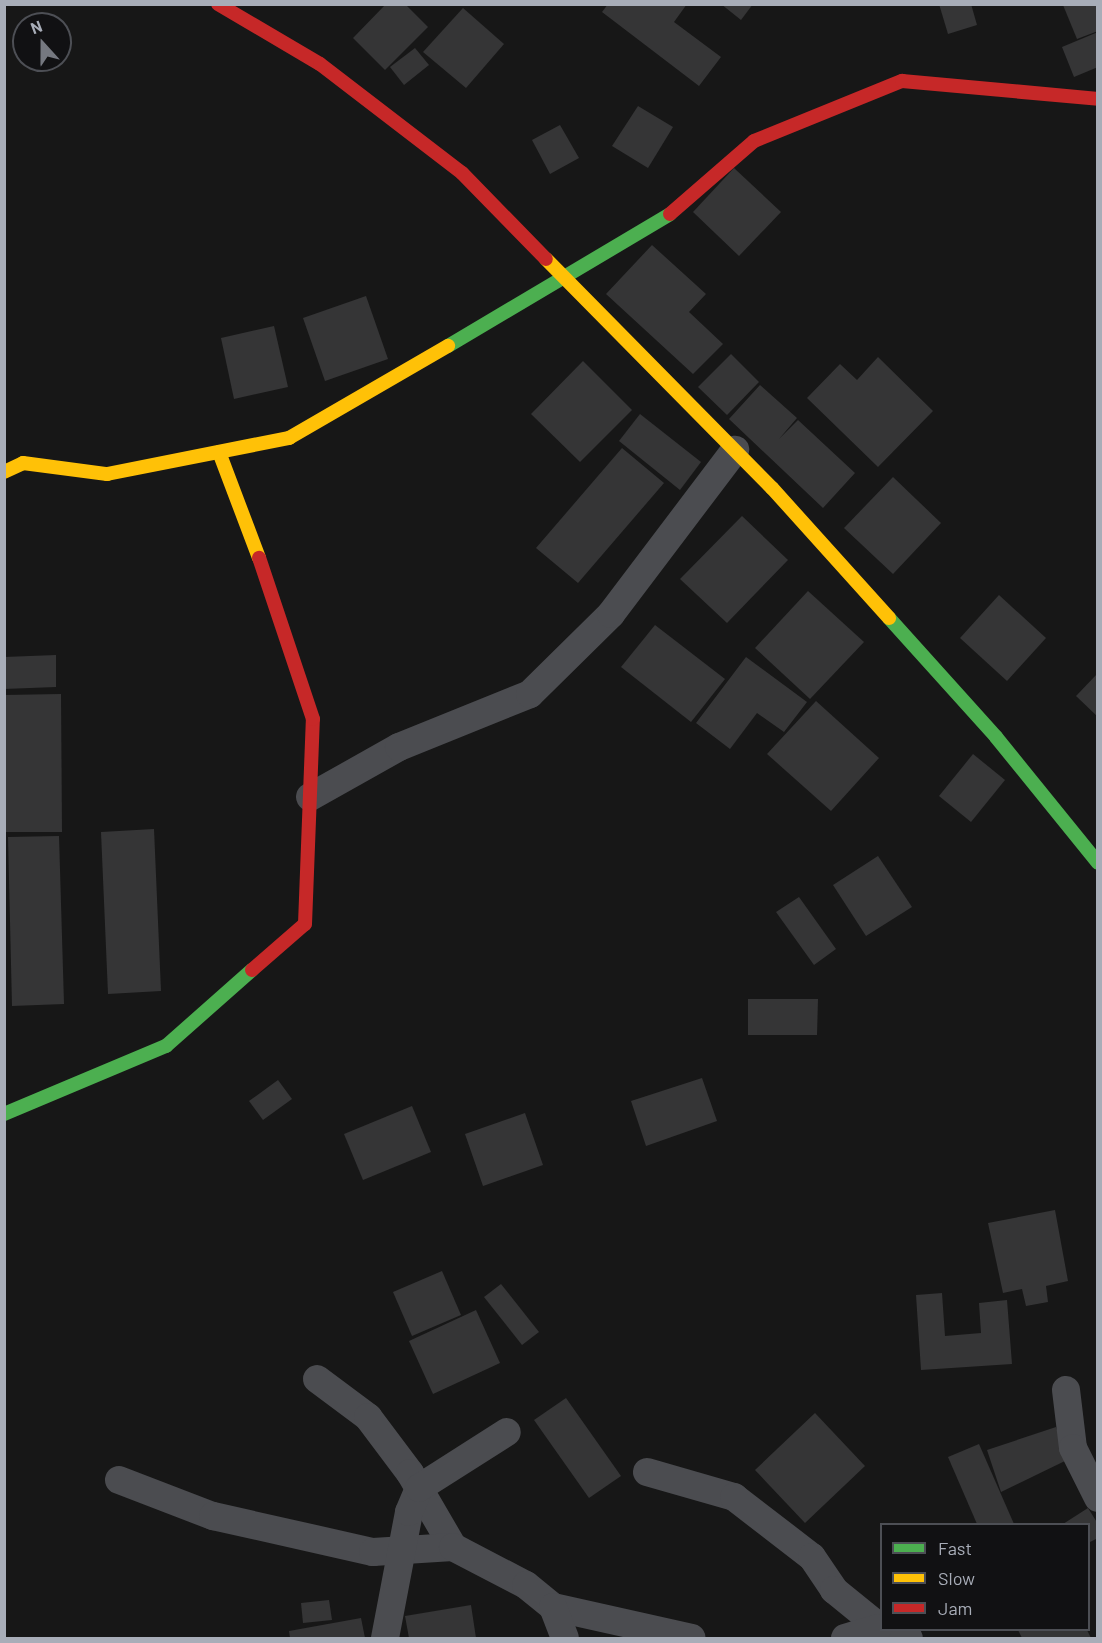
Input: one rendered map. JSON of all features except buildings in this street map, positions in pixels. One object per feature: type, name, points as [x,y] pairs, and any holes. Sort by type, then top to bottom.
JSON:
[{"type":"street","points":[[218,4],[320,64],[462,173],[563,280],[735,450],[996,738],[1098,863]]},
{"type":"street","points":[[4,472],[23,463],[107,474],[290,438],[656,226],[754,141],[902,81],[1098,99]]},
{"type":"street","points":[[310,797],[399,747],[530,694],[611,614],[735,450]]},
{"type":"street","points":[[4,1114],[166,1046],[305,924],[313,719],[278,607],[219,452]]},
{"type":"street","points":[[317,1379],[368,1417],[419,1488],[453,1547]]},
{"type":"street","points":[[1066,1390],[1073,1448],[1098,1498]]},
{"type":"street","points":[[385,1638],[402,1550],[419,1488],[507,1432]]},
{"type":"street","points":[[648,1472],[734,1497],[812,1557],[834,1590],[880,1629]]},
{"type":"street","points":[[119,1480],[213,1516],[373,1552],[453,1547],[526,1585],[553,1607],[692,1638]]},
{"type":"street","points":[[553,1607],[565,1638]]},
{"type":"street","points":[[845,1638],[880,1629]]},
{"type":"street","points":[[886,1631],[909,1638]]},
{"type":"traffic: fast","points":[[448,346],[670,214]]},
{"type":"traffic: fast","points":[[889,618],[996,737],[1098,863]]},
{"type":"traffic: fast","points":[[4,1114],[166,1046],[252,970]]},
{"type":"traffic: slow","points":[[546,259],[772,488],[889,618]]},
{"type":"traffic: slow","points":[[4,472],[23,463],[107,474],[289,438],[448,346]]},
{"type":"traffic: slow","points":[[219,452],[259,558]]},
{"type":"traffic: jam","points":[[218,4],[320,64],[462,173],[546,259]]},
{"type":"traffic: jam","points":[[670,214],[754,141],[902,81],[1098,99]]},
{"type":"traffic: jam","points":[[252,970],[305,924],[313,719],[259,558]]}]
